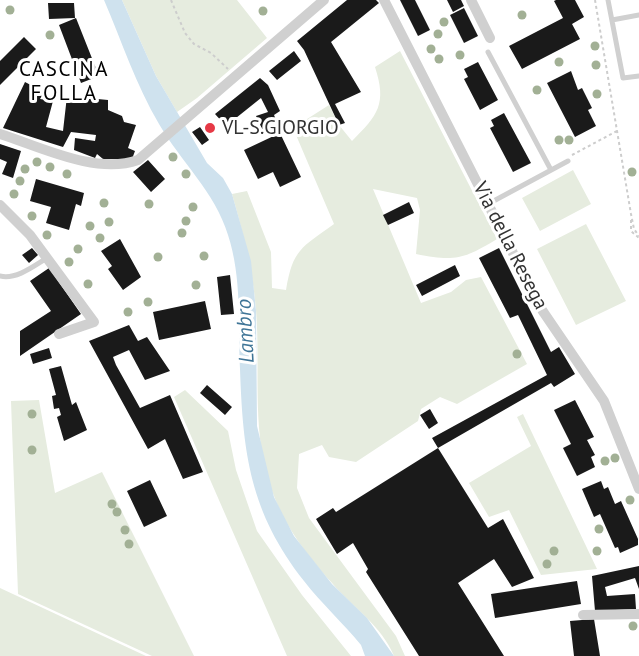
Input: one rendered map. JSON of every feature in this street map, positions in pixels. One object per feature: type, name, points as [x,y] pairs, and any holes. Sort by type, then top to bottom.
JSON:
[{"type":"street","points":[[0,134],[107,166],[124,165],[138,160],[324,0]]},
{"type":"street","name":"Via della Resega","points":[[384,0],[542,310],[604,400],[639,489]]},
{"type":"street","points":[[471,0],[490,38]]},
{"type":"street","points":[[0,205],[30,235],[94,322],[59,334]]},
{"type":"street","points":[[583,615],[639,614]]},
{"type":"lane","points":[[608,0],[623,78],[639,76]]},
{"type":"lane","points":[[612,20],[639,15]]},
{"type":"lane","points":[[488,52],[551,170]]},
{"type":"lane","points":[[488,204],[568,161]]},
{"type":"lane","points":[[0,276],[6,278],[22,273],[47,258]]},
{"type":"path","points":[[171,0],[190,38],[211,53],[235,76]]},
{"type":"path","points":[[595,0],[631,214],[631,231],[639,237]]},
{"type":"path","points":[[568,161],[574,153],[617,131]]},
{"type":"shaded area","points":[[122,0],[237,0],[267,38],[197,98],[177,112],[156,76]]},
{"type":"shaded area","points":[[400,51],[497,239],[476,251],[459,257],[440,258],[416,254],[420,210],[417,198],[373,189],[421,303],[451,292],[466,280],[481,277],[527,364],[457,404],[440,397],[421,409],[418,421],[356,462],[329,457],[322,445],[299,454],[297,488],[309,518],[396,636],[405,656],[394,656],[382,635],[340,592],[307,553],[285,520],[274,496],[267,474],[259,428],[257,333],[253,280],[232,194],[247,191],[271,252],[272,288],[286,290],[292,266],[300,251],[334,224],[293,128],[329,105],[339,125],[352,141],[368,124],[378,108],[380,91],[375,67]]},
{"type":"shaded area","points":[[573,170],[591,204],[540,231],[522,198]]},
{"type":"shaded area","points":[[586,224],[626,301],[576,325],[537,249]]},
{"type":"shaded area","points":[[185,390],[228,431],[236,470],[257,531],[302,595],[351,656],[287,656],[174,397]]},
{"type":"shaded area","points":[[39,400],[55,493],[102,472],[194,656],[152,656],[18,594],[11,401]]},
{"type":"shaded area","points":[[523,414],[597,569],[541,575],[509,510],[489,517],[469,483],[531,446],[517,417]]},
{"type":"shaded area","points":[[0,588],[146,656],[0,656]]},
{"type":"water","name":"Lambro","points":[[104,0],[122,0],[156,76],[207,163],[223,178],[232,194],[251,261],[256,311],[257,426],[274,497],[294,536],[332,584],[367,618],[394,656],[365,656],[361,645],[304,581],[272,531],[261,506],[247,455],[241,400],[236,268],[228,235],[215,205],[168,138],[151,109],[136,79]]},
{"type":"building","points":[[347,0],[376,0],[379,3],[331,42],[361,92],[335,104],[345,123],[339,125],[304,50],[297,41]]},
{"type":"building","points":[[400,0],[415,0],[430,30],[418,36]]},
{"type":"building","points":[[447,0],[461,0],[464,6],[453,12]]},
{"type":"building","points":[[575,0],[584,17],[572,24],[580,39],[522,69],[509,46],[563,18],[554,1]]},
{"type":"building","points":[[48,3],[74,3],[75,18],[49,19]]},
{"type":"building","points":[[464,8],[478,36],[464,43],[450,15]]},
{"type":"building","points":[[76,18],[99,76],[81,83],[59,25]]},
{"type":"building","points":[[24,37],[36,49],[0,85],[0,61]]},
{"type":"building","points":[[294,51],[301,61],[277,80],[269,71]]},
{"type":"building","points":[[478,62],[498,100],[480,110],[464,79],[468,77],[464,69]]},
{"type":"building","points":[[571,71],[578,90],[582,88],[592,108],[588,110],[596,126],[575,137],[547,83]]},
{"type":"building","points":[[260,78],[268,85],[280,111],[274,115],[279,127],[264,133],[256,116],[268,112],[261,98],[226,126],[215,114]]},
{"type":"building","points":[[25,82],[44,92],[40,99],[53,101],[46,127],[63,131],[67,96],[108,100],[108,110],[122,116],[124,122],[136,125],[128,148],[135,151],[132,159],[103,159],[97,154],[95,158],[74,150],[75,138],[95,141],[96,135],[71,132],[63,147],[3,128]]},
{"type":"building","points":[[504,113],[531,163],[513,172],[490,128],[494,126],[491,120]]},
{"type":"building","points":[[200,127],[209,140],[202,145],[192,132]]},
{"type":"building","points":[[280,133],[301,177],[280,187],[273,172],[258,179],[244,150]]},
{"type":"building","points":[[0,144],[21,151],[13,178],[2,174],[7,162],[0,159]]},
{"type":"building","points":[[148,160],[165,179],[151,192],[133,172]]},
{"type":"building","points":[[36,179],[84,193],[81,206],[76,204],[69,230],[46,223],[51,207],[30,201]]},
{"type":"building","points":[[409,202],[414,213],[388,225],[383,215]]},
{"type":"building","points":[[120,239],[141,277],[123,290],[108,269],[112,266],[101,251]]},
{"type":"building","points":[[32,248],[38,255],[29,263],[22,255]]},
{"type":"building","points":[[499,248],[551,352],[559,347],[575,374],[554,387],[551,383],[438,448],[432,438],[547,375],[518,315],[510,318],[479,258]]},
{"type":"building","points":[[455,265],[460,276],[422,296],[416,285]]},
{"type":"building","points":[[49,268],[81,314],[20,356],[20,331],[51,311],[30,281]]},
{"type":"building","points":[[230,275],[234,314],[221,315],[217,277]]},
{"type":"building","points":[[205,301],[211,329],[159,340],[153,312]]},
{"type":"building","points":[[129,325],[138,341],[147,337],[170,371],[145,380],[129,350],[113,357],[116,365],[140,408],[170,395],[203,472],[183,479],[165,439],[148,449],[89,341]]},
{"type":"building","points":[[49,348],[52,358],[33,364],[30,354]]},
{"type":"building","points":[[61,366],[72,405],[76,402],[87,430],[64,441],[57,417],[61,415],[59,408],[54,409],[52,396],[56,395],[49,369]]},
{"type":"building","points":[[207,385],[232,407],[225,415],[200,393]]},
{"type":"building","points":[[575,400],[594,437],[587,440],[595,455],[591,457],[595,467],[577,476],[563,448],[571,444],[554,410]]},
{"type":"building","points":[[430,409],[438,423],[429,429],[420,415]]},
{"type":"building","points":[[438,448],[488,528],[503,519],[534,578],[512,587],[494,559],[458,583],[504,656],[419,656],[366,572],[368,569],[353,543],[337,554],[316,519],[333,508],[336,512]]},
{"type":"building","points":[[150,480],[167,516],[144,527],[127,491]]},
{"type":"building","points":[[601,481],[604,489],[608,487],[615,504],[621,501],[638,539],[638,545],[620,553],[618,547],[615,548],[600,514],[594,517],[582,489]]},
{"type":"building","points":[[639,566],[639,589],[635,578],[605,587],[607,596],[635,594],[636,609],[595,611],[592,576]]},
{"type":"building","points":[[577,581],[581,604],[495,618],[491,594]]},
{"type":"building","points":[[594,619],[600,656],[574,656],[570,621]]},
{"type":"place","name":"VL-S.GIORGIO","points":[[210,128]]},
{"type":"district","name":"CASCINA FOLLA","points":[[64,82]]}]
